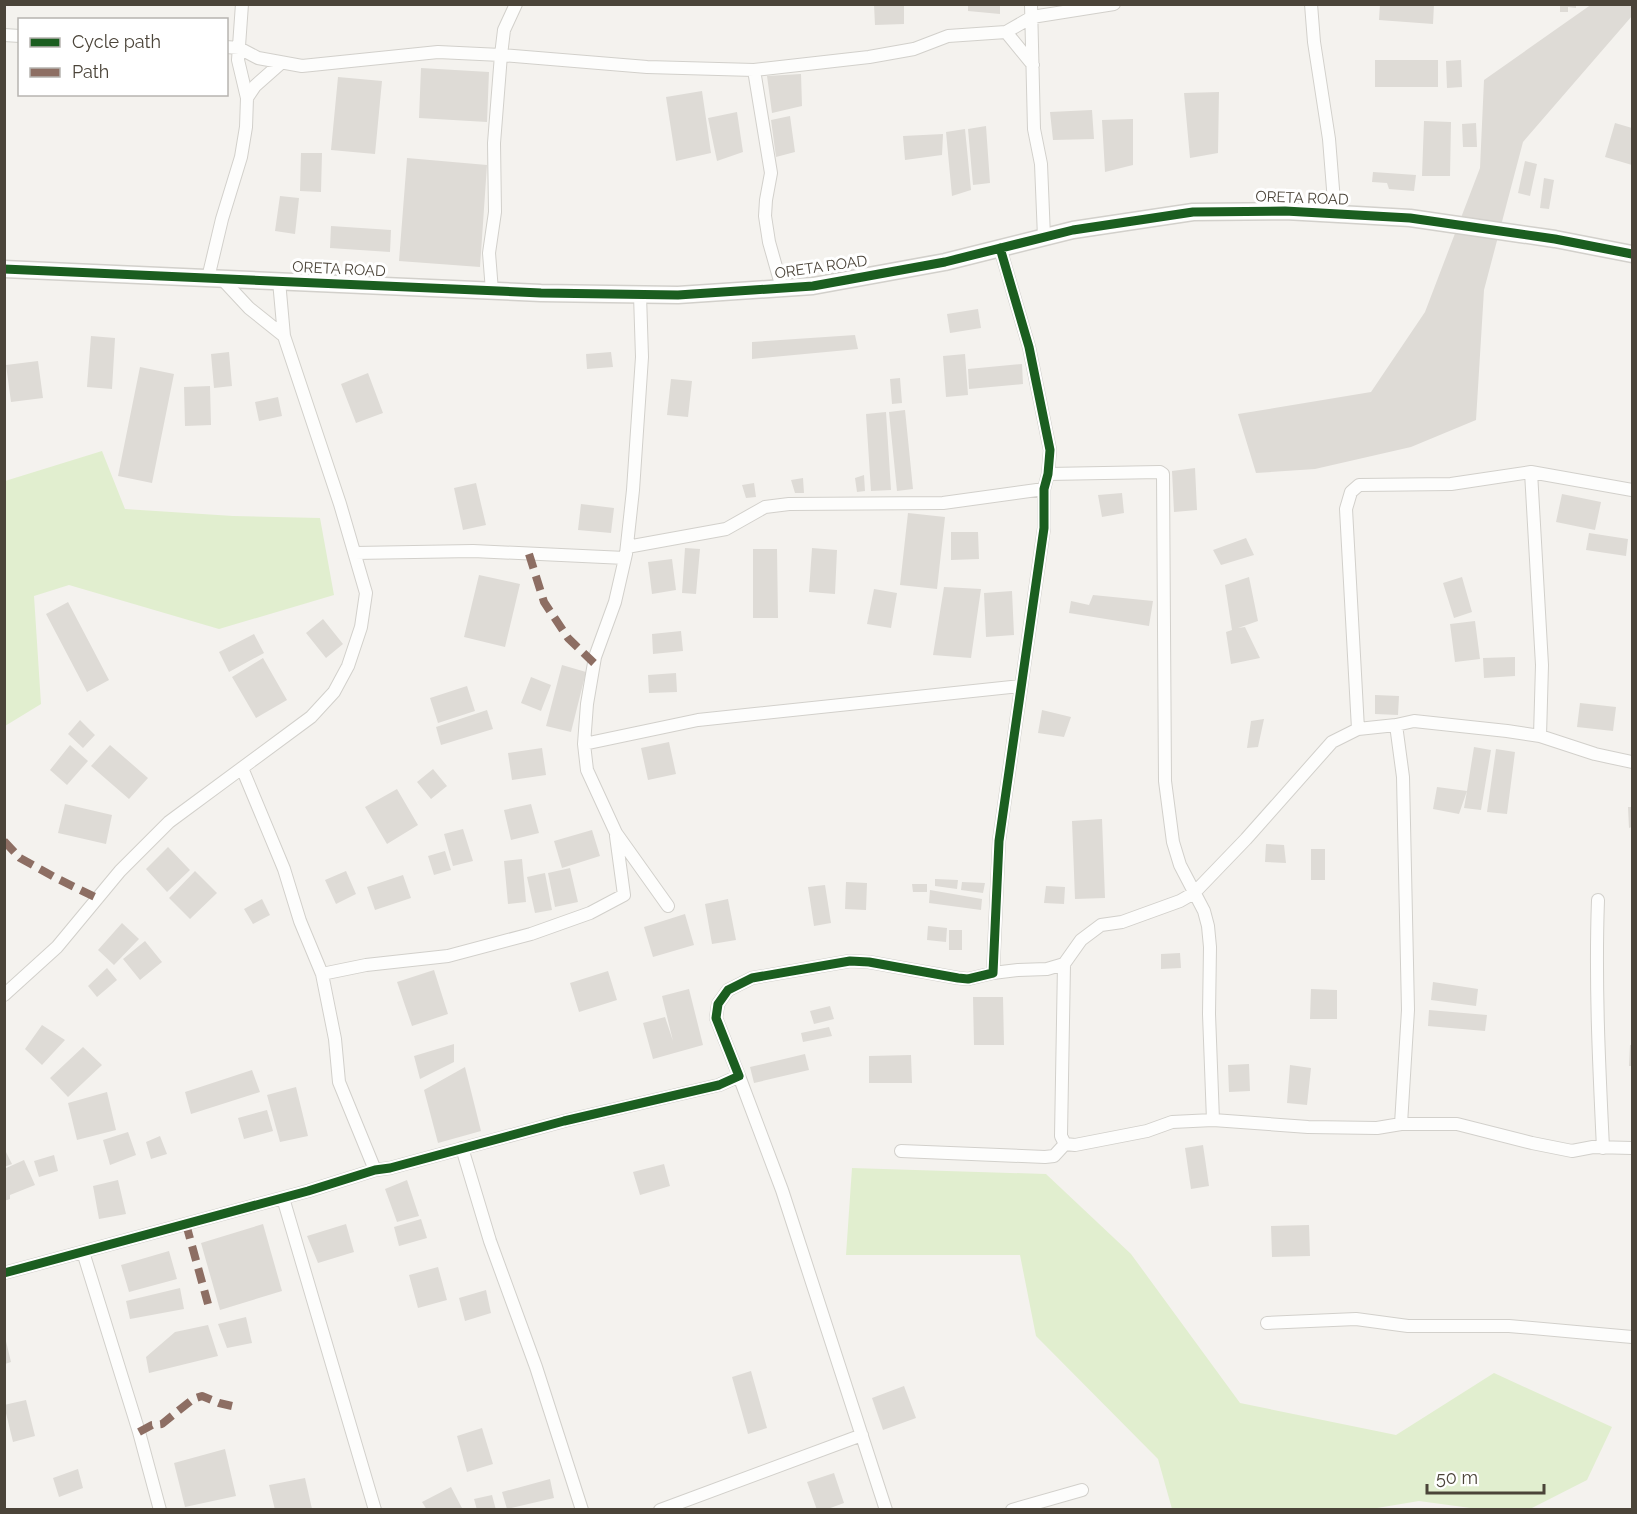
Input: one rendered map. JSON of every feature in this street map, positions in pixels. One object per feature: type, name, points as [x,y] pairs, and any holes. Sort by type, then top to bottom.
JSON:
[{"type":"street","points":[[242,4],[233,48],[247,98],[246,127],[241,157],[222,219],[215,279],[284,336]]},
{"type":"street","points":[[492,291],[489,253],[495,212],[494,144],[501,55],[504,30],[516,4]]},
{"type":"street","points":[[233,48],[258,58],[302,66],[438,52],[501,55],[647,68],[754,70],[869,57],[914,49],[948,36],[1006,32],[1032,11],[1114,4]]},
{"type":"street","points":[[1311,4],[1314,42],[1329,140],[1335,214]]},
{"type":"street","points":[[1032,11],[1034,129],[1041,164],[1044,237]]},
{"type":"street","points":[[1006,32],[1033,65]]},
{"type":"street","points":[[247,98],[255,86],[281,63]]},
{"type":"street","points":[[754,70],[771,172],[765,216],[769,242],[782,288]]},
{"type":"street","name":"ORETA ROAD","points":[[4,269],[492,291],[678,295],[813,286],[923,266],[1073,230],[1193,212],[1285,211],[1410,218],[1555,238],[1632,254]]},
{"type":"street","points":[[993,973],[999,841],[1044,528],[1044,489],[1050,450],[1029,347],[1000,248]]},
{"type":"street","points":[[4,995],[57,946],[120,870],[169,822],[311,717],[334,692],[348,666],[361,627],[366,593],[284,336],[279,281]]},
{"type":"street","points":[[640,295],[642,357],[633,490],[626,553],[615,602],[595,657],[587,704],[584,744],[587,770],[615,833],[668,906]]},
{"type":"street","points":[[1048,474],[1160,472],[1163,474],[1165,782],[1173,842],[1180,865],[1204,910],[1210,947],[1209,1014],[1213,1120]]},
{"type":"street","points":[[1531,472],[1542,665],[1540,736]]},
{"type":"street","points":[[1358,729],[1346,509],[1352,492],[1359,485],[1451,484],[1531,472],[1632,490]]},
{"type":"street","points":[[355,553],[473,551],[626,553],[726,529],[765,507],[789,504],[943,503],[1044,489]]},
{"type":"street","points":[[584,744],[698,720],[1021,686]]},
{"type":"street","points":[[1065,1144],[1061,1136],[1064,964],[1082,940],[1101,925],[1122,922],[1180,901],[1194,893],[1246,839],[1332,742],[1358,729],[1414,722],[1507,730],[1540,736],[1595,754],[1632,762]]},
{"type":"street","points":[[1396,725],[1403,777],[1408,1010],[1401,1124]]},
{"type":"street","points":[[242,768],[284,869],[300,921],[322,974],[333,1030],[339,1082],[375,1170]]},
{"type":"street","points":[[322,974],[366,965],[448,956],[531,934],[590,913],[624,895],[615,833]]},
{"type":"street","points":[[1598,900],[1597,1021],[1603,1148]]},
{"type":"street","points":[[886,1509],[782,1190],[716,1018],[718,1004],[728,990],[752,978],[850,961],[870,962],[958,978],[1018,970],[1047,969],[1064,964]]},
{"type":"street","points":[[4,1273],[283,1198],[375,1170],[564,1121],[704,1090],[739,1076]]},
{"type":"street","points":[[1065,1144],[1075,1145],[1133,1134],[1172,1122],[1213,1120],[1377,1128],[1401,1124],[1457,1124],[1572,1151],[1632,1148]]},
{"type":"street","points":[[902,1151],[1045,1157],[1054,1156],[1065,1144]]},
{"type":"street","points":[[462,1148],[490,1241],[536,1367],[582,1509]]},
{"type":"street","points":[[283,1198],[375,1509]]},
{"type":"street","points":[[83,1252],[139,1432],[160,1509]]},
{"type":"street","points":[[1267,1323],[1356,1319],[1408,1326],[1509,1326],[1632,1337]]},
{"type":"street","points":[[660,1509],[862,1435]]},
{"type":"street","points":[[1012,1509],[1082,1490]]},
{"type":"green space","points":[[102,451],[125,509],[233,516],[320,518],[334,595],[219,629],[69,585],[34,596],[41,704],[5,726],[5,481]]},
{"type":"green space","points":[[852,1168],[1046,1174],[1131,1254],[1240,1403],[1396,1435],[1494,1373],[1612,1427],[1587,1480],[1530,1509],[1478,1509],[1419,1501],[1365,1510],[1172,1509],[1158,1459],[1036,1336],[1020,1255],[846,1255]]},
{"type":"building","points":[[874,4],[904,4],[904,24],[875,25]]},
{"type":"building","points":[[968,4],[1000,4],[1000,14],[968,11]]},
{"type":"building","points":[[1380,4],[1434,4],[1433,24],[1379,20]]},
{"type":"building","points":[[1560,4],[1576,4],[1576,8],[1568,7],[1568,12],[1560,12]]},
{"type":"building","points":[[1592,4],[1632,4],[1632,16],[1523,142],[1484,290],[1476,420],[1411,447],[1315,469],[1256,473],[1238,414],[1371,392],[1425,312],[1480,168],[1484,80]]},
{"type":"building","points":[[1375,60],[1438,60],[1438,87],[1375,87]]},
{"type":"building","points":[[1461,60],[1462,87],[1447,88],[1446,61]]},
{"type":"building","points":[[421,68],[489,72],[487,122],[419,118]]},
{"type":"building","points":[[801,74],[802,106],[772,113],[767,76]]},
{"type":"building","points":[[338,77],[382,81],[375,154],[331,150]]},
{"type":"building","points":[[702,91],[711,153],[676,161],[666,97]]},
{"type":"building","points":[[1219,92],[1218,153],[1190,158],[1184,93]]},
{"type":"building","points":[[1092,110],[1094,139],[1053,140],[1050,112]]},
{"type":"building","points":[[737,112],[743,152],[717,161],[708,118]]},
{"type":"building","points":[[790,116],[795,152],[776,157],[771,120]]},
{"type":"building","points":[[1133,119],[1133,165],[1105,172],[1102,120]]},
{"type":"building","points":[[1424,121],[1451,122],[1450,176],[1422,176]]},
{"type":"building","points":[[1476,123],[1477,147],[1463,147],[1462,124]]},
{"type":"building","points":[[1615,123],[1632,128],[1632,165],[1605,157]]},
{"type":"building","points":[[986,126],[990,183],[973,185],[968,129]]},
{"type":"building","points":[[965,129],[971,190],[952,196],[946,132]]},
{"type":"building","points":[[943,134],[942,155],[905,160],[903,136]]},
{"type":"building","points":[[301,153],[322,153],[321,192],[300,191]]},
{"type":"building","points":[[407,158],[487,165],[480,267],[399,261]]},
{"type":"building","points":[[1525,161],[1537,164],[1530,196],[1518,193]]},
{"type":"building","points":[[1373,172],[1416,175],[1414,191],[1389,189],[1387,183],[1372,182]]},
{"type":"building","points":[[1544,178],[1554,180],[1549,209],[1540,208]]},
{"type":"building","points":[[280,196],[299,198],[295,234],[275,231]]},
{"type":"building","points":[[331,226],[391,230],[390,252],[330,248]]},
{"type":"building","points":[[978,309],[981,328],[950,333],[947,314]]},
{"type":"building","points":[[855,335],[858,349],[752,359],[752,342]]},
{"type":"building","points":[[91,336],[115,338],[112,389],[87,387]]},
{"type":"building","points":[[229,352],[232,386],[214,388],[211,354]]},
{"type":"building","points":[[611,352],[613,367],[587,369],[586,354]]},
{"type":"building","points":[[965,354],[968,395],[946,397],[943,356]]},
{"type":"building","points":[[38,361],[43,398],[11,402],[6,365]]},
{"type":"building","points":[[1022,364],[1023,384],[969,389],[968,369]]},
{"type":"building","points":[[140,367],[174,374],[152,483],[118,476]]},
{"type":"building","points":[[368,373],[383,413],[356,423],[341,384]]},
{"type":"building","points":[[900,378],[902,403],[892,404],[890,379]]},
{"type":"building","points":[[671,379],[692,381],[688,417],[667,415]]},
{"type":"building","points":[[210,386],[211,425],[185,426],[184,387]]},
{"type":"building","points":[[278,397],[282,416],[259,421],[255,402]]},
{"type":"building","points":[[905,410],[913,489],[897,491],[889,412]]},
{"type":"building","points":[[886,412],[891,490],[871,491],[866,414]]},
{"type":"building","points":[[1195,468],[1197,510],[1174,512],[1172,471]]},
{"type":"building","points":[[864,475],[865,491],[857,492],[855,478]]},
{"type":"building","points":[[803,478],[804,493],[795,493],[791,480]]},
{"type":"building","points":[[476,483],[486,525],[463,530],[454,488]]},
{"type":"building","points":[[754,483],[756,497],[746,498],[742,485]]},
{"type":"building","points":[[1122,493],[1124,513],[1102,517],[1098,495]]},
{"type":"building","points":[[1562,494],[1601,502],[1595,530],[1556,522]]},
{"type":"building","points":[[581,504],[614,508],[611,533],[578,530]]},
{"type":"building","points":[[908,513],[945,517],[937,589],[900,585]]},
{"type":"building","points":[[951,532],[978,532],[979,559],[951,560]]},
{"type":"building","points":[[1589,533],[1628,539],[1626,556],[1586,550]]},
{"type":"building","points":[[1246,538],[1254,555],[1221,565],[1213,550]]},
{"type":"building","points":[[685,548],[700,549],[696,594],[682,593]]},
{"type":"building","points":[[812,548],[837,550],[835,594],[809,592]]},
{"type":"building","points":[[753,549],[777,549],[778,618],[753,618]]},
{"type":"building","points":[[672,559],[676,590],[652,594],[648,562]]},
{"type":"building","points":[[479,575],[520,584],[505,647],[464,637]]},
{"type":"building","points":[[1249,577],[1258,621],[1238,628],[1245,627],[1260,658],[1231,664],[1226,632],[1232,630],[1225,585]]},
{"type":"building","points":[[1462,577],[1472,612],[1454,618],[1443,583]]},
{"type":"building","points":[[944,587],[981,589],[971,658],[933,655]]},
{"type":"building","points":[[874,589],[897,593],[891,628],[867,624]]},
{"type":"building","points":[[1012,591],[1014,635],[986,637],[984,593]]},
{"type":"building","points":[[1093,595],[1153,601],[1149,626],[1069,613],[1071,601],[1089,605]]},
{"type":"building","points":[[68,602],[109,680],[87,692],[46,614]]},
{"type":"building","points":[[323,619],[343,644],[326,658],[306,633]]},
{"type":"building","points":[[1475,621],[1480,659],[1455,662],[1450,624]]},
{"type":"building","points":[[681,631],[683,651],[653,654],[652,634]]},
{"type":"building","points":[[254,634],[264,653],[229,672],[219,652]]},
{"type":"building","points":[[1515,657],[1515,676],[1484,678],[1483,658]]},
{"type":"building","points":[[263,658],[287,700],[256,718],[232,677]]},
{"type":"building","points":[[562,665],[586,672],[571,732],[546,726]]},
{"type":"building","points":[[676,673],[677,692],[649,693],[648,675]]},
{"type":"building","points":[[531,677],[551,685],[541,711],[521,703]]},
{"type":"building","points":[[467,686],[475,711],[438,723],[430,698]]},
{"type":"building","points":[[1375,695],[1399,696],[1398,715],[1375,714]]},
{"type":"building","points":[[1580,703],[1616,707],[1613,731],[1577,727]]},
{"type":"building","points":[[487,710],[493,729],[441,745],[436,727]]},
{"type":"building","points":[[1042,710],[1071,717],[1064,737],[1038,733]]},
{"type":"building","points":[[1264,719],[1258,747],[1247,748],[1251,721]]},
{"type":"building","points":[[80,720],[95,735],[83,748],[68,734]]},
{"type":"building","points":[[669,742],[676,774],[648,780],[641,748]]},
{"type":"building","points":[[70,745],[88,761],[67,785],[50,770]]},
{"type":"building","points":[[110,745],[148,778],[129,799],[91,766]]},
{"type":"building","points":[[1474,747],[1491,750],[1481,810],[1464,808]]},
{"type":"building","points":[[542,748],[546,775],[512,780],[508,753]]},
{"type":"building","points":[[1496,749],[1515,752],[1507,814],[1487,812]]},
{"type":"building","points":[[433,769],[447,786],[431,799],[417,782]]},
{"type":"building","points":[[1437,787],[1467,791],[1459,814],[1433,809]]},
{"type":"building","points":[[397,789],[418,825],[387,844],[365,807]]},
{"type":"building","points":[[65,804],[112,815],[106,844],[58,833]]},
{"type":"building","points":[[531,804],[539,833],[511,840],[504,810]]},
{"type":"building","points":[[1628,807],[1632,807],[1632,827],[1629,828]]},
{"type":"building","points":[[1102,819],[1105,898],[1075,899],[1072,821]]},
{"type":"building","points":[[463,829],[473,861],[453,866],[444,834]]},
{"type":"building","points":[[592,830],[600,856],[562,868],[554,841]]},
{"type":"building","points":[[1266,844],[1284,845],[1286,863],[1265,862]]},
{"type":"building","points":[[168,847],[190,870],[167,892],[146,869]]},
{"type":"building","points":[[1311,849],[1325,849],[1325,880],[1311,880]]},
{"type":"building","points":[[445,851],[451,870],[434,875],[428,856]]},
{"type":"building","points":[[522,859],[526,902],[508,904],[504,861]]},
{"type":"building","points":[[570,868],[578,902],[555,907],[548,873]]},
{"type":"building","points":[[195,871],[217,893],[190,919],[169,898]]},
{"type":"building","points":[[346,871],[356,894],[336,904],[325,880]]},
{"type":"building","points":[[545,873],[552,910],[535,913],[527,877]]},
{"type":"building","points":[[403,875],[411,898],[375,910],[367,887]]},
{"type":"building","points":[[935,879],[958,880],[957,889],[935,886]]},
{"type":"building","points":[[846,882],[867,883],[866,910],[845,909]]},
{"type":"building","points":[[962,882],[985,883],[983,893],[961,890]]},
{"type":"building","points":[[912,884],[927,884],[927,892],[913,892]]},
{"type":"building","points":[[825,885],[831,923],[814,926],[808,887]]},
{"type":"building","points":[[1046,886],[1065,887],[1064,904],[1044,903]]},
{"type":"building","points":[[930,890],[982,899],[981,910],[929,903]]},
{"type":"building","points":[[262,899],[270,915],[253,924],[244,909]]},
{"type":"building","points":[[728,899],[736,940],[712,944],[705,904]]},
{"type":"building","points":[[685,914],[694,945],[653,957],[644,927]]},
{"type":"building","points":[[122,923],[139,939],[114,965],[98,950]]},
{"type":"building","points":[[928,926],[947,928],[946,942],[927,940]]},
{"type":"building","points":[[949,930],[962,930],[962,950],[949,950]]},
{"type":"building","points":[[145,941],[162,962],[140,980],[123,959]]},
{"type":"building","points":[[1180,953],[1181,968],[1161,969],[1161,954]]},
{"type":"building","points":[[107,968],[117,980],[97,997],[88,986]]},
{"type":"building","points":[[434,970],[448,1014],[412,1026],[397,982]]},
{"type":"building","points":[[608,971],[617,1000],[579,1012],[570,983]]},
{"type":"building","points":[[1433,982],[1478,989],[1476,1006],[1431,1000]]},
{"type":"building","points":[[689,989],[703,1045],[653,1059],[643,1023],[665,1017],[673,1041],[662,996]]},
{"type":"building","points":[[1311,989],[1337,990],[1337,1019],[1310,1019]]},
{"type":"building","points":[[973,997],[1003,997],[1004,1045],[974,1045]]},
{"type":"building","points":[[830,1006],[834,1019],[814,1024],[810,1011]]},
{"type":"building","points":[[1429,1010],[1487,1015],[1485,1031],[1428,1026]]},
{"type":"building","points":[[42,1025],[65,1040],[42,1065],[25,1049]]},
{"type":"building","points":[[829,1027],[832,1036],[803,1042],[801,1033]]},
{"type":"building","points":[[454,1044],[454,1062],[420,1079],[414,1056]]},
{"type":"building","points":[[1630,1045],[1632,1045],[1632,1066],[1629,1066]]},
{"type":"building","points":[[83,1047],[102,1065],[68,1097],[50,1078]]},
{"type":"building","points":[[805,1054],[809,1070],[754,1083],[750,1067]]},
{"type":"building","points":[[911,1055],[912,1083],[869,1083],[869,1056]]},
{"type":"building","points":[[1249,1064],[1250,1091],[1229,1092],[1228,1065]]},
{"type":"building","points":[[1290,1065],[1311,1068],[1307,1105],[1287,1103]]},
{"type":"building","points":[[465,1067],[481,1131],[438,1143],[424,1090]]},
{"type":"building","points":[[252,1070],[260,1092],[191,1114],[185,1092]]},
{"type":"building","points":[[296,1087],[308,1136],[280,1142],[267,1095]]},
{"type":"building","points":[[107,1092],[116,1130],[77,1140],[68,1103]]},
{"type":"building","points":[[267,1110],[273,1131],[244,1139],[238,1118]]},
{"type":"building","points":[[128,1132],[136,1155],[110,1165],[103,1140]]},
{"type":"building","points":[[160,1136],[167,1154],[151,1159],[146,1142]]},
{"type":"building","points":[[1203,1145],[1209,1186],[1191,1189],[1185,1148]]},
{"type":"building","points":[[4,1148],[12,1164],[4,1167]]},
{"type":"building","points":[[54,1155],[58,1171],[39,1177],[34,1161]]},
{"type":"building","points":[[24,1160],[35,1185],[10,1195],[10,1199],[4,1201],[4,1169]]},
{"type":"building","points":[[664,1164],[670,1186],[640,1195],[633,1172]]},
{"type":"building","points":[[118,1180],[126,1214],[99,1219],[93,1186]]},
{"type":"building","points":[[407,1180],[419,1216],[397,1222],[385,1189]]},
{"type":"building","points":[[421,1219],[427,1238],[399,1246],[394,1227]]},
{"type":"building","points":[[263,1224],[282,1291],[220,1310],[201,1243]]},
{"type":"building","points":[[346,1224],[354,1252],[318,1263],[307,1236]]},
{"type":"building","points":[[1309,1225],[1310,1256],[1272,1257],[1271,1226]]},
{"type":"building","points":[[169,1251],[177,1279],[129,1292],[121,1265]]},
{"type":"building","points":[[438,1267],[447,1300],[418,1308],[409,1275]]},
{"type":"building","points":[[180,1288],[184,1309],[130,1319],[126,1301]]},
{"type":"building","points":[[486,1290],[491,1313],[465,1321],[459,1298]]},
{"type":"building","points":[[246,1317],[252,1343],[227,1348],[218,1324]]},
{"type":"building","points":[[208,1325],[218,1356],[149,1373],[146,1357],[175,1332]]},
{"type":"building","points":[[5,1337],[11,1362],[5,1364]]},
{"type":"building","points":[[751,1371],[767,1428],[748,1434],[732,1377]]},
{"type":"building","points":[[904,1386],[916,1418],[883,1430],[872,1398]]},
{"type":"building","points":[[26,1400],[35,1436],[13,1442],[4,1405]]},
{"type":"building","points":[[482,1428],[493,1464],[467,1472],[457,1436]]},
{"type":"building","points":[[225,1449],[236,1496],[185,1507],[174,1463]]},
{"type":"building","points":[[78,1469],[83,1488],[59,1497],[53,1478]]},
{"type":"building","points":[[834,1473],[844,1503],[825,1510],[817,1510],[807,1482]]},
{"type":"building","points":[[305,1478],[312,1509],[275,1510],[269,1485]]},
{"type":"building","points":[[550,1479],[554,1498],[507,1509],[502,1492]]},
{"type":"building","points":[[451,1487],[463,1510],[427,1510],[422,1502]]},
{"type":"building","points":[[492,1495],[496,1510],[477,1510],[474,1499]]},
{"type":"marked path","points":[[529,554],[544,602],[568,638],[594,663]]},
{"type":"marked path","points":[[4,841],[20,858],[97,898]]},
{"type":"marked path","points":[[186,1224],[208,1304]]},
{"type":"marked path","points":[[139,1432],[152,1425],[162,1424],[193,1399],[202,1396],[232,1406]]},
{"type":"cycle path","points":[[4,269],[541,293],[678,295],[813,286],[945,262],[1073,230],[1193,212],[1285,211],[1410,218],[1555,239],[1632,254]]},
{"type":"cycle path","points":[[4,1273],[308,1191],[375,1170],[390,1168],[564,1121],[719,1085],[739,1076],[716,1018],[718,1004],[728,990],[752,978],[850,961],[869,962],[968,979],[993,973],[999,841],[1044,528],[1044,489],[1050,450],[1029,347],[1000,248]]}]
